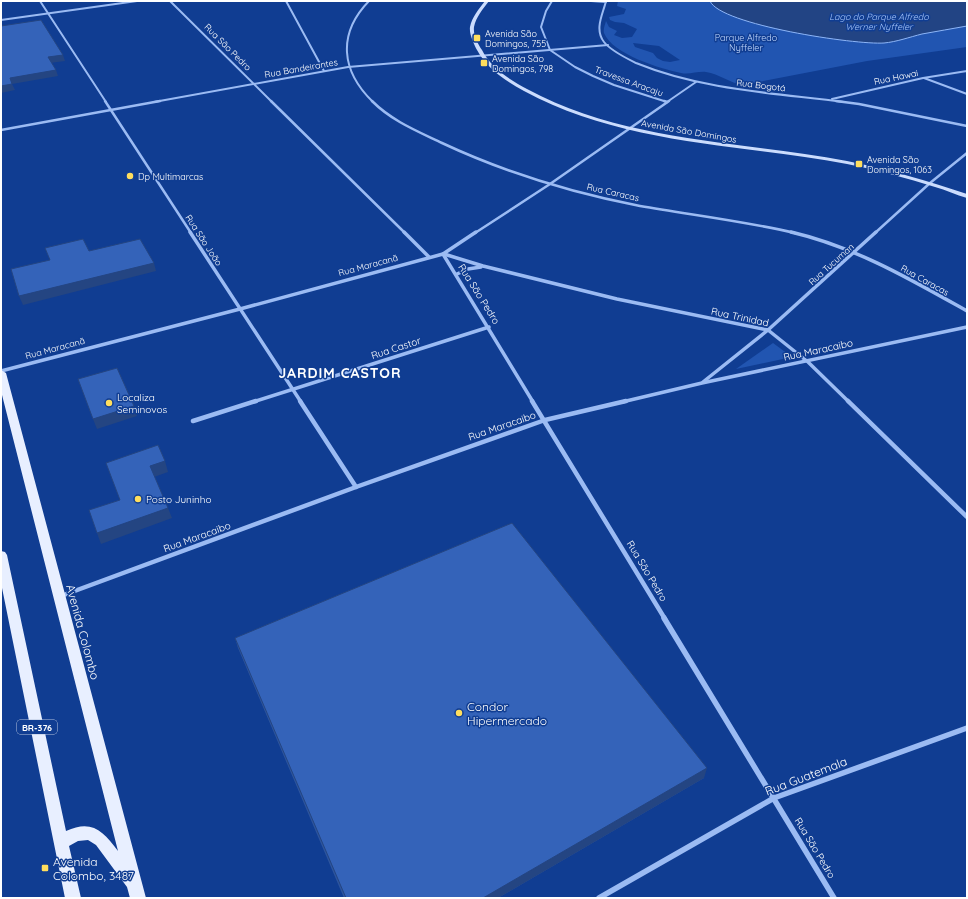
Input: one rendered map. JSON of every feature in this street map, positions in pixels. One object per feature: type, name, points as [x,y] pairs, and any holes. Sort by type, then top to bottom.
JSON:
[{"type":"main road","name":"Avenida Colombo","points":[[1,372],[58,597],[137,892]]},
{"type":"main road","name":"BR-376","points":[[1,555],[73,898]]},
{"type":"main road","points":[[61,842],[77,834],[90,834],[101,840],[137,892]]},
{"type":"street","name":"Rua São João","points":[[40,1],[356,487]]},
{"type":"street","points":[[1,20],[137,1]]},
{"type":"street","name":"Rua São Pedro","points":[[170,1],[429,257]]},
{"type":"street","points":[[286,1],[324,71]]},
{"type":"street","name":"Rua Caracas","points":[[369,1],[353,20],[348,31],[346,45],[348,67],[367,97],[389,115],[442,143],[550,184],[634,204],[782,230],[818,239],[854,252],[910,278],[967,312]]},
{"type":"street","name":"Avenida São Domingos","points":[[487,1],[474,22],[472,30],[483,57],[504,77],[551,102],[629,128],[701,142],[846,162],[930,183],[967,196]]},
{"type":"street","points":[[550,50],[541,27],[546,11],[552,1]]},
{"type":"street","points":[[591,1],[606,1]]},
{"type":"street","name":"Rua Bogotá","points":[[606,1],[599,32],[602,40],[622,57],[635,62],[696,82],[732,89],[829,100],[900,111],[967,126]]},
{"type":"street","name":"Rua Bandeirantes","points":[[1,130],[253,83],[348,67],[608,46]]},
{"type":"street","name":"Travessa Aracaju","points":[[550,50],[575,67],[593,76],[668,102]]},
{"type":"street","name":"Rua Hawai","points":[[829,100],[924,78],[967,71]]},
{"type":"street","points":[[924,78],[967,94]]},
{"type":"street","name":"Rua Maracanã","points":[[1,372],[444,254],[550,184],[696,82]]},
{"type":"street","name":"Rua Tucuman","points":[[702,383],[768,330],[930,183],[967,153]]},
{"type":"street","name":"Rua São Pedro","points":[[444,254],[834,898]]},
{"type":"street","name":"Rua Trinidad","points":[[444,254],[483,266],[617,299],[768,330],[808,362],[967,517]]},
{"type":"street","points":[[457,274],[468,269],[483,266]]},
{"type":"street","name":"Rua Castor","points":[[194,422],[292,389],[489,327]]},
{"type":"street","name":"Rua Maracaibo","points":[[58,597],[356,487],[545,420],[702,383],[808,362],[967,327]]},
{"type":"street","name":"Rua Guatemala","points":[[599,898],[774,798],[967,728]]},
{"type":"green space","name":"Parque Alfredo Nyffeler","points":[[618,1],[967,1],[967,47],[867,61],[743,85],[706,72],[684,73],[672,71],[638,59],[617,48],[609,41],[604,33],[606,21],[609,27],[617,31],[614,35],[622,38],[632,37],[637,29],[624,23],[610,20],[609,17],[624,14],[626,9],[617,6]],"holes":[[[633,43],[659,46],[680,60],[670,62],[663,61],[657,58],[653,53],[635,47]]]},
{"type":"green space","points":[[773,343],[792,357],[736,369]]},
{"type":"water","name":"Lago do Parque Alfredo Werner Nyffeler","points":[[710,1],[967,1],[967,26],[884,43],[846,41],[790,32],[737,18],[719,10]]},
{"type":"building","points":[[41,20],[63,55],[48,57],[56,70],[10,78],[12,84],[1,86],[1,26]]},
{"type":"building","points":[[83,239],[89,251],[140,239],[154,263],[19,296],[11,269],[50,260],[45,248]]},
{"type":"building","name":"Localiza Seminovos","points":[[117,368],[134,406],[93,419],[78,379]]},
{"type":"building","name":"Posto Juninho","points":[[158,445],[165,461],[150,466],[168,508],[97,533],[89,510],[120,500],[106,463]]},
{"type":"building","name":"Condor Hipermercado","points":[[512,523],[707,768],[483,898],[346,898],[235,638]]},
{"type":"place","name":"Avenida São Domingos, 755","points":[[477,38]]},
{"type":"place","name":"Avenida São Domingos, 798","points":[[484,63]]},
{"type":"place","name":"Avenida São Domingos, 1063","points":[[859,164]]},
{"type":"place","name":"Dp Multimarcas","points":[[130,176]]},
{"type":"place","name":"Localiza Seminovos","points":[[109,403]]},
{"type":"place","name":"Posto Juninho","points":[[138,499]]},
{"type":"place","name":"Condor Hipermercado","points":[[459,713]]},
{"type":"place","name":"Avenida Colombo, 3487","points":[[45,868]]},
{"type":"district","name":"JARDIM CASTOR","points":[[340,373]]}]
